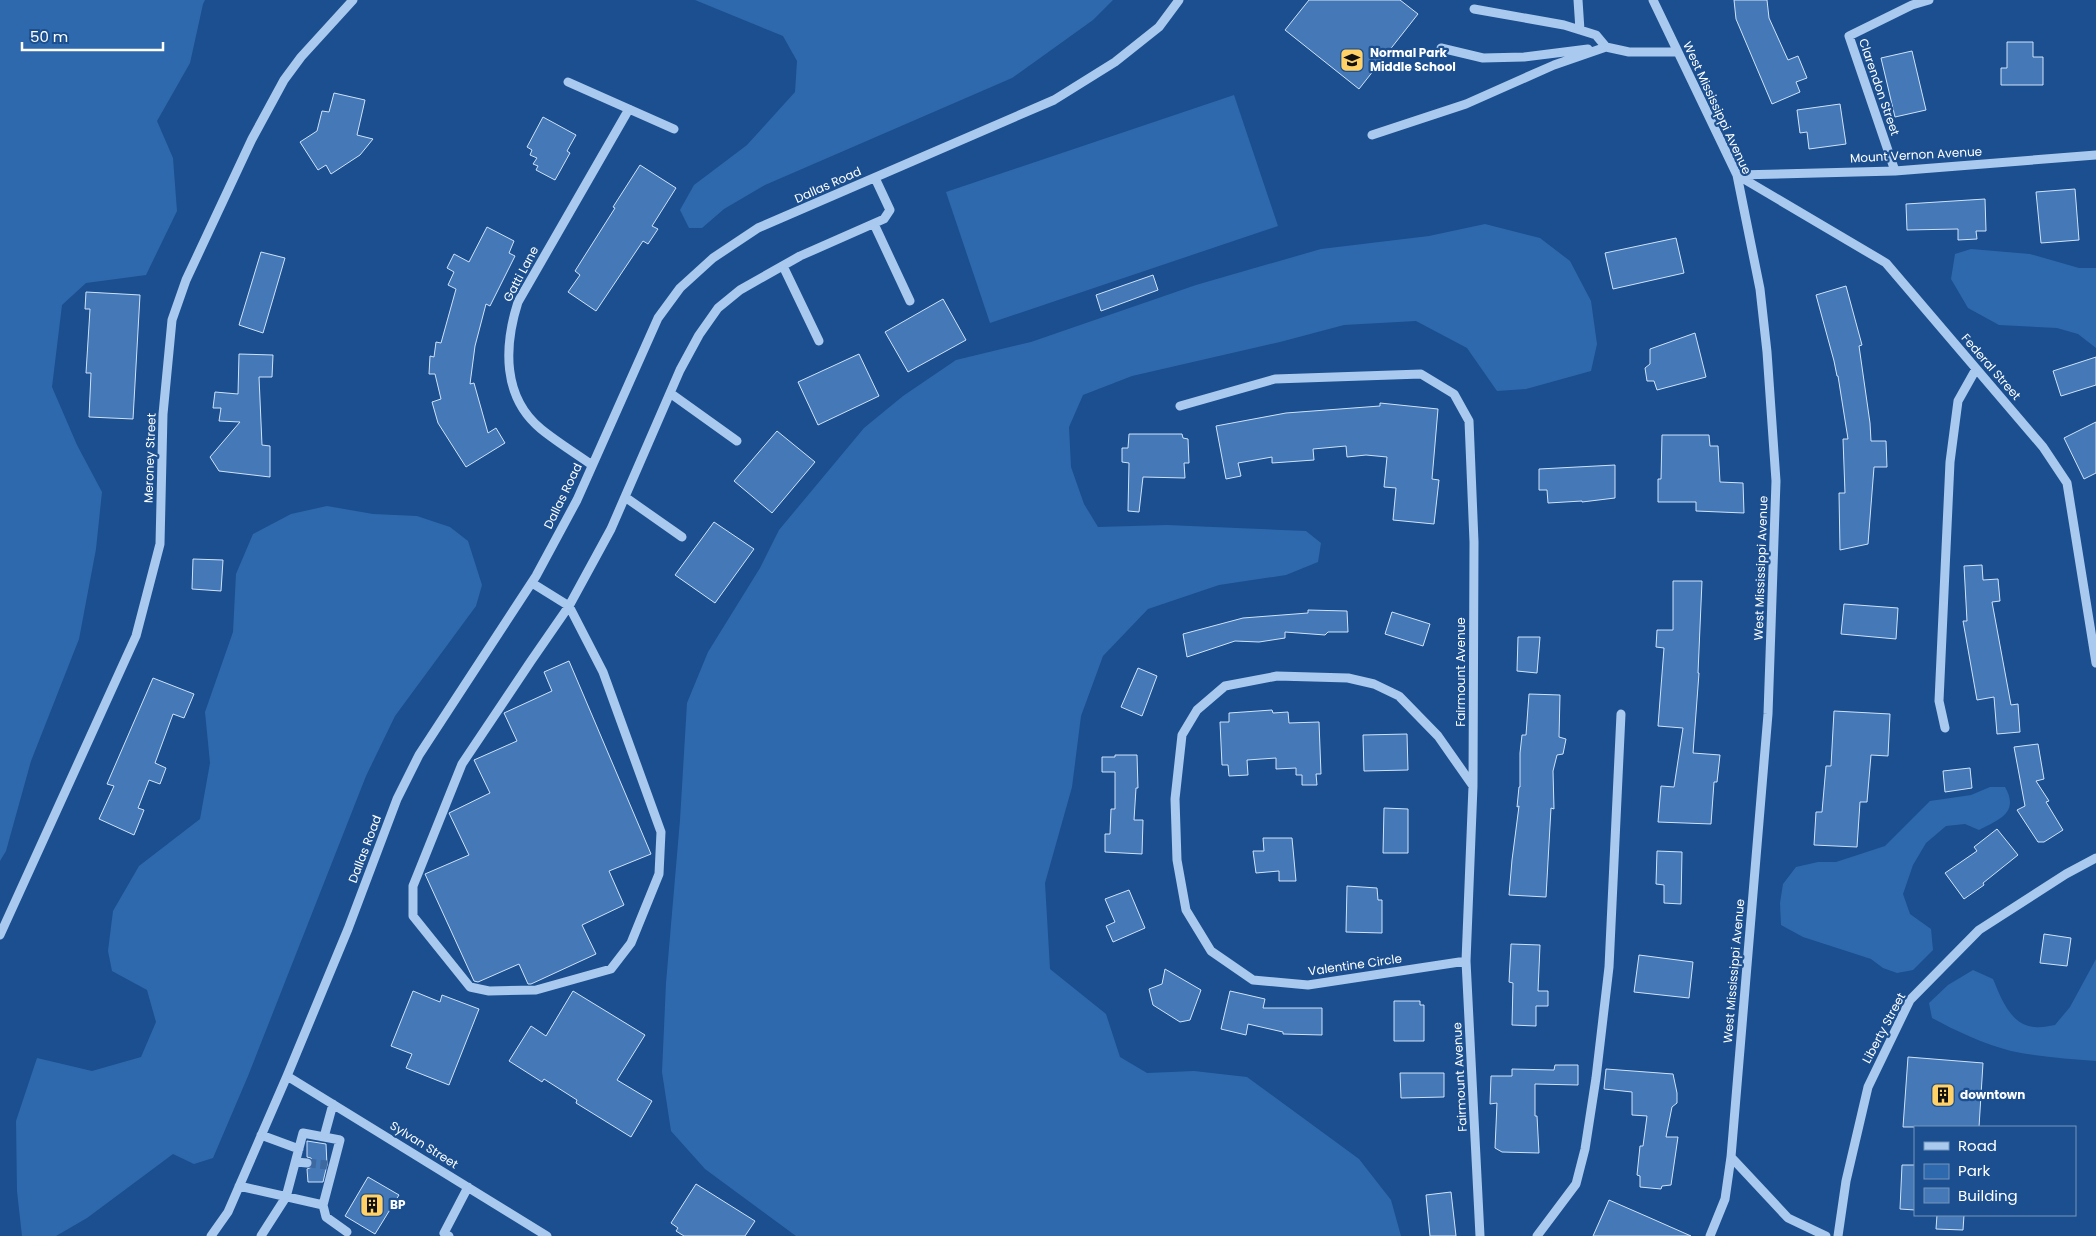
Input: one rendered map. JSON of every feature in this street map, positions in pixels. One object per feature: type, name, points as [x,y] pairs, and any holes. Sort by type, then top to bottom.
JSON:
[{"type":"street","name":"Meroney Street","points":[[0,935],[136,636],[160,544],[163,414],[166,376],[172,320],[186,280],[252,139],[284,80],[300,57],[353,0]]},
{"type":"street","name":"Dallas Road","points":[[211,1236],[228,1212],[287,1076],[348,929],[397,799],[419,755],[532,583],[577,500],[658,318],[680,288],[713,258],[758,228],[1054,100],[1115,62],[1159,27],[1179,0]]},
{"type":"street","points":[[1578,0],[1580,30]]},
{"type":"street","name":"West Mississippi Avenue","points":[[1653,0],[1737,175],[1760,289],[1776,481],[1768,714],[1731,1157],[1725,1199],[1710,1236]]},
{"type":"street","name":"Clarendon Street","points":[[1894,171],[1849,36],[1912,5],[1929,0]]},
{"type":"street","points":[[1474,8],[1580,30],[1596,35],[1606,46]]},
{"type":"street","points":[[1372,135],[1466,104],[1554,65],[1606,46]]},
{"type":"street","points":[[1441,48],[1483,58],[1524,57],[1606,46],[1630,52],[1678,52]]},
{"type":"street","points":[[568,82],[674,129]]},
{"type":"street","name":"Gatti Lane","points":[[592,465],[540,428],[519,404],[510,380],[508,348],[511,325],[518,302],[629,109]]},
{"type":"street","name":"Mount Vernon Avenue","points":[[1737,175],[1894,171],[2096,155]]},
{"type":"street","name":"Federal Street","points":[[1737,175],[1886,263],[2044,447],[2067,483],[2096,663]]},
{"type":"street","points":[[532,583],[570,606],[602,672],[661,832],[659,874],[631,944],[610,969],[536,990],[489,992],[470,987],[413,916],[413,886],[462,764],[530,661],[570,606],[611,529],[670,393],[699,335],[718,308],[740,290],[800,256],[884,220],[890,210],[874,178]]},
{"type":"street","points":[[874,224],[910,301]]},
{"type":"street","points":[[783,266],[819,341]]},
{"type":"street","points":[[1945,728],[1939,701],[1950,462],[1958,401],[1976,369]]},
{"type":"street","name":"Fairmount Avenue","points":[[1180,406],[1275,379],[1421,374],[1454,394],[1470,421],[1474,542],[1472,786],[1466,961],[1480,1236]]},
{"type":"street","points":[[670,393],[737,441]]},
{"type":"street","points":[[625,497],[682,537]]},
{"type":"street","name":"Valentine Circle","points":[[1466,961],[1308,985],[1253,980],[1211,951],[1186,910],[1177,860],[1175,799],[1182,735],[1197,710],[1225,686],[1277,676],[1348,678],[1374,684],[1399,696],[1438,736],[1472,786]]},
{"type":"street","points":[[1537,1236],[1576,1184],[1585,1149],[1596,1078],[1609,967],[1622,714]]},
{"type":"street","name":"Liberty Street","points":[[1838,1236],[1846,1181],[1868,1087],[1910,1000],[1979,930],[2066,874],[2096,858]]},
{"type":"street","name":"Sylvan Street","points":[[287,1076],[547,1236]]},
{"type":"street","points":[[324,1136],[333,1104]]},
{"type":"street","points":[[261,1236],[286,1197],[303,1133],[340,1140],[330,1165],[323,1205],[326,1217],[347,1232]]},
{"type":"street","points":[[261,1135],[299,1149]]},
{"type":"street","points":[[1731,1157],[1788,1218],[1826,1236]]},
{"type":"street","points":[[296,1162],[307,1163]]},
{"type":"street","points":[[239,1186],[323,1205]]},
{"type":"street","points":[[449,1236],[444,1233],[468,1187]]},
{"type":"green space","points":[[0,0],[205,0],[190,63],[157,121],[173,158],[177,211],[146,275],[86,283],[62,305],[52,387],[77,445],[102,492],[96,549],[79,639],[31,761],[6,851],[0,861]]},
{"type":"green space","points":[[695,0],[1113,0],[1093,20],[1012,78],[765,185],[724,209],[702,228],[689,228],[680,210],[694,185],[747,145],[795,92],[797,61],[783,36]]},
{"type":"green space","points":[[1234,95],[1278,226],[990,323],[946,192]]},
{"type":"green space","points":[[1485,224],[1540,238],[1570,261],[1591,301],[1597,344],[1591,371],[1526,389],[1497,391],[1467,348],[1416,321],[1344,325],[1280,342],[1132,376],[1083,395],[1069,427],[1071,467],[1084,504],[1098,527],[1167,525],[1306,531],[1321,543],[1318,562],[1286,575],[1219,585],[1148,609],[1103,656],[1081,716],[1072,787],[1045,883],[1050,969],[1106,1014],[1120,1057],[1147,1073],[1194,1071],[1247,1077],[1359,1159],[1391,1200],[1401,1236],[796,1236],[705,1169],[671,1131],[662,1072],[666,983],[680,820],[687,703],[708,652],[760,568],[779,530],[864,428],[903,396],[956,360],[1031,342],[1196,285],[1321,249],[1429,236]]},
{"type":"green space","points":[[1971,249],[2030,254],[2079,268],[2096,268],[2096,348],[2078,334],[2057,328],[1999,325],[1968,308],[1951,279],[1955,254]]},
{"type":"green space","points":[[327,506],[373,514],[417,516],[450,527],[468,541],[482,585],[476,606],[395,716],[366,776],[248,1076],[213,1158],[194,1164],[173,1154],[87,1218],[56,1236],[22,1236],[17,1191],[16,1121],[37,1058],[92,1071],[141,1057],[156,1022],[147,990],[112,971],[108,951],[113,911],[139,866],[200,819],[210,763],[205,712],[233,632],[236,574],[253,534],[291,514]]},
{"type":"green space","points":[[1990,787],[2005,787],[2010,803],[2005,814],[2000,819],[1979,830],[1965,824],[1946,826],[1926,843],[1913,865],[1903,894],[1910,914],[1931,929],[1933,950],[1913,970],[1897,973],[1883,968],[1871,959],[1803,937],[1781,925],[1780,903],[1783,884],[1796,867],[1818,862],[1836,862],[1885,846],[1930,801],[1971,795]]},
{"type":"green space","points":[[2096,959],[2096,1061],[2011,1051],[1970,1037],[1932,1018],[1929,1003],[1948,985],[1973,970],[1993,979],[2008,1010],[2019,1022],[2037,1027],[2055,1025],[2070,1007]]},
{"type":"building","name":"Normal Park Middle School","points":[[1309,0],[1400,0],[1418,14],[1359,89],[1285,30]]},
{"type":"building","points":[[1734,0],[1767,0],[1769,18],[1788,60],[1798,56],[1807,78],[1796,82],[1800,92],[1772,104],[1736,19]]},
{"type":"building","points":[[2007,42],[2033,42],[2033,57],[2043,57],[2043,85],[2001,85],[2001,68],[2007,68]]},
{"type":"building","points":[[1912,51],[1926,110],[1895,117],[1881,58]]},
{"type":"building","points":[[334,93],[365,100],[357,135],[373,139],[360,155],[331,174],[326,165],[318,170],[300,142],[317,131],[322,111],[329,112]]},
{"type":"building","points":[[1840,104],[1846,144],[1809,149],[1807,132],[1800,133],[1797,110]]},
{"type":"building","points":[[543,117],[576,135],[567,151],[570,153],[555,180],[536,170],[538,166],[533,164],[537,158],[530,155],[532,150],[527,147]]},
{"type":"building","points":[[640,165],[676,188],[652,226],[658,229],[648,244],[643,241],[596,311],[568,292],[580,275],[575,271]]},
{"type":"building","points":[[2075,189],[2079,240],[2041,243],[2036,192]]},
{"type":"building","points":[[1985,199],[1986,231],[1976,231],[1977,239],[1958,240],[1958,229],[1907,230],[1906,204]]},
{"type":"building","points":[[487,227],[514,241],[509,253],[515,256],[490,306],[486,304],[475,346],[470,384],[474,383],[488,433],[496,428],[505,443],[466,467],[438,423],[432,402],[441,399],[435,374],[429,374],[430,356],[434,357],[436,342],[441,343],[456,289],[448,285],[454,272],[447,268],[454,254],[469,262]]},
{"type":"building","points":[[1676,238],[1684,273],[1613,289],[1605,253]]},
{"type":"building","points":[[261,252],[285,258],[263,333],[239,325]]},
{"type":"building","points":[[1153,275],[1158,290],[1101,311],[1096,295]]},
{"type":"building","points":[[1846,286],[1862,345],[1859,346],[1871,441],[1886,441],[1887,467],[1874,467],[1868,544],[1840,550],[1839,493],[1845,493],[1843,439],[1848,439],[1838,376],[1816,295]]},
{"type":"building","points":[[86,292],[140,295],[133,419],[89,417],[91,373],[86,373],[90,309],[85,309]]},
{"type":"building","points":[[943,299],[966,340],[908,372],[885,332]]},
{"type":"building","points":[[1695,333],[1706,377],[1657,390],[1654,381],[1647,381],[1645,368],[1650,364],[1650,349]]},
{"type":"building","points":[[239,354],[273,355],[272,377],[259,377],[262,445],[270,446],[270,477],[219,471],[210,457],[240,422],[219,421],[221,408],[213,408],[215,392],[238,394]]},
{"type":"building","points":[[859,354],[879,396],[818,425],[798,382]]},
{"type":"building","points":[[2096,357],[2096,385],[2061,396],[2053,371]]},
{"type":"building","points":[[1380,403],[1438,409],[1432,479],[1439,480],[1434,524],[1393,520],[1396,488],[1384,487],[1387,457],[1366,455],[1347,457],[1346,446],[1313,449],[1314,460],[1272,463],[1272,457],[1238,463],[1241,476],[1226,479],[1216,426],[1286,413],[1380,406]]},
{"type":"building","points":[[2096,422],[2096,473],[2084,479],[2064,438]]},
{"type":"building","points":[[777,431],[815,462],[772,513],[734,481]]},
{"type":"building","points":[[1129,434],[1182,434],[1183,438],[1188,439],[1189,463],[1184,463],[1185,478],[1143,477],[1139,512],[1128,511],[1129,463],[1122,462],[1122,448],[1128,448]]},
{"type":"building","points":[[1662,435],[1709,435],[1710,446],[1718,446],[1720,482],[1743,483],[1744,513],[1696,511],[1696,502],[1658,502],[1658,479],[1661,479]]},
{"type":"building","points":[[1615,465],[1615,498],[1582,502],[1548,503],[1547,490],[1539,490],[1539,469]]},
{"type":"building","points":[[714,522],[754,549],[715,603],[675,575]]},
{"type":"building","points":[[193,559],[223,560],[221,591],[192,589]]},
{"type":"building","points":[[1982,565],[1983,580],[1998,579],[2000,601],[1992,602],[2011,705],[2018,704],[2020,732],[1997,734],[1994,697],[1977,700],[1963,621],[1967,621],[1964,566]]},
{"type":"building","points":[[1673,581],[1702,581],[1699,673],[1693,753],[1720,755],[1717,782],[1714,782],[1711,824],[1658,822],[1661,786],[1674,787],[1683,728],[1658,726],[1664,648],[1656,647],[1657,630],[1673,630]]},
{"type":"building","points":[[1844,604],[1898,608],[1896,639],[1841,634]]},
{"type":"building","points":[[1308,610],[1347,611],[1348,632],[1328,632],[1325,635],[1285,632],[1285,638],[1259,642],[1235,641],[1187,657],[1183,634],[1243,618],[1308,613]]},
{"type":"building","points":[[1392,612],[1430,624],[1423,646],[1385,634]]},
{"type":"building","points":[[1518,637],[1540,637],[1537,673],[1517,671]]},
{"type":"building","points":[[569,661],[651,854],[609,871],[624,905],[582,925],[596,954],[531,984],[528,984],[519,964],[478,982],[474,981],[425,874],[469,855],[449,813],[490,793],[474,760],[517,741],[504,713],[552,691],[544,672]]},
{"type":"building","points":[[1138,668],[1157,676],[1142,716],[1121,707]]},
{"type":"building","points":[[153,678],[194,694],[184,718],[173,714],[155,763],[166,768],[160,784],[149,780],[138,808],[144,810],[134,835],[99,819],[114,786],[107,784]]},
{"type":"building","points":[[1529,694],[1560,695],[1559,737],[1566,739],[1563,754],[1557,755],[1553,771],[1554,809],[1551,808],[1546,897],[1509,895],[1519,806],[1517,807],[1520,787],[1520,753],[1522,735],[1526,735]]},
{"type":"building","points":[[1272,710],[1273,713],[1288,712],[1289,723],[1319,722],[1321,774],[1316,774],[1317,785],[1302,785],[1302,775],[1296,775],[1296,768],[1276,769],[1276,758],[1247,760],[1248,775],[1229,776],[1228,765],[1222,765],[1220,722],[1229,722],[1229,713]]},
{"type":"building","points":[[1834,711],[1890,714],[1888,756],[1871,755],[1867,802],[1860,802],[1857,847],[1814,845],[1816,812],[1822,812],[1826,766],[1831,766]]},
{"type":"building","points":[[1407,734],[1408,770],[1364,771],[1363,735]]},
{"type":"building","points":[[2038,744],[2044,779],[2036,781],[2049,801],[2046,802],[2063,830],[2044,842],[2038,842],[2017,810],[2025,806],[2014,747]]},
{"type":"building","points":[[1115,755],[1137,755],[1138,788],[1136,788],[1134,820],[1143,820],[1142,854],[1105,852],[1105,834],[1110,834],[1111,809],[1115,809],[1115,772],[1102,772],[1102,757],[1115,757]]},
{"type":"building","points":[[1970,768],[1972,788],[1945,792],[1943,771]]},
{"type":"building","points":[[1384,808],[1408,809],[1408,853],[1383,853]]},
{"type":"building","points":[[1997,829],[2018,855],[1983,883],[1984,885],[1964,899],[1945,873],[1977,851],[1974,847]]},
{"type":"building","points":[[1263,838],[1292,838],[1296,881],[1279,881],[1279,871],[1256,873],[1253,851],[1264,851]]},
{"type":"building","points":[[1657,851],[1682,852],[1681,904],[1664,903],[1664,885],[1656,884]]},
{"type":"building","points":[[1347,886],[1377,888],[1378,900],[1382,900],[1382,933],[1346,932]]},
{"type":"building","points":[[1129,890],[1145,928],[1113,942],[1106,926],[1115,922],[1105,899]]},
{"type":"building","points":[[2044,934],[2071,938],[2067,966],[2040,963]]},
{"type":"building","points":[[1511,944],[1540,945],[1538,991],[1548,991],[1548,1006],[1536,1006],[1536,1026],[1512,1025],[1513,983],[1509,982]]},
{"type":"building","points":[[1639,955],[1693,962],[1689,998],[1634,992]]},
{"type":"building","points":[[1165,969],[1201,990],[1190,1020],[1180,1022],[1153,1005],[1149,989],[1162,984]]},
{"type":"building","points":[[413,991],[440,1002],[442,995],[479,1009],[449,1085],[406,1068],[412,1054],[391,1046]]},
{"type":"building","points":[[573,991],[645,1035],[617,1080],[652,1101],[631,1137],[576,1103],[577,1100],[544,1079],[542,1082],[509,1061],[531,1026],[546,1036]]},
{"type":"building","points":[[1230,991],[1265,999],[1263,1008],[1322,1008],[1322,1035],[1283,1034],[1283,1032],[1248,1024],[1246,1035],[1221,1029]]},
{"type":"building","points":[[1394,1001],[1420,1001],[1420,1005],[1424,1005],[1424,1041],[1394,1041]]},
{"type":"building","name":"downtown","points":[[1908,1057],[1983,1063],[1979,1126],[1903,1127]]},
{"type":"building","points":[[1555,1065],[1578,1065],[1578,1085],[1535,1084],[1535,1116],[1537,1116],[1539,1153],[1502,1152],[1495,1148],[1497,1103],[1490,1104],[1491,1076],[1512,1076],[1512,1069],[1554,1070]]},
{"type":"building","points":[[1606,1069],[1673,1074],[1677,1103],[1672,1107],[1666,1137],[1678,1137],[1671,1185],[1662,1186],[1661,1189],[1640,1187],[1640,1176],[1637,1175],[1640,1146],[1643,1146],[1647,1116],[1632,1115],[1632,1092],[1604,1089]]},
{"type":"building","points":[[1400,1073],[1444,1073],[1444,1097],[1401,1098]]},
{"type":"building","points":[[307,1141],[326,1144],[327,1165],[323,1182],[308,1182],[307,1169],[312,1167],[313,1163],[311,1158],[307,1157]]},
{"type":"building","points":[[1902,1165],[1914,1165],[1914,1210],[1900,1209]]},
{"type":"building","name":"BP","points":[[368,1177],[399,1195],[375,1234],[345,1216]]},
{"type":"building","points":[[696,1184],[755,1221],[745,1236],[684,1236],[676,1231],[678,1228],[671,1223]]},
{"type":"building","points":[[1451,1192],[1456,1236],[1430,1236],[1426,1195]]},
{"type":"building","points":[[1609,1200],[1648,1217],[1691,1236],[1593,1236]]},
{"type":"building","points":[[1937,1216],[1964,1216],[1963,1230],[1936,1229]]},
{"type":"tunnel","points":[[307,1163],[327,1165]]},
{"type":"place","name":"Normal Park Middle School","points":[[1352,60]]},
{"type":"place","name":"downtown","points":[[1943,1095]]},
{"type":"place","name":"BP","points":[[372,1205]]}]
